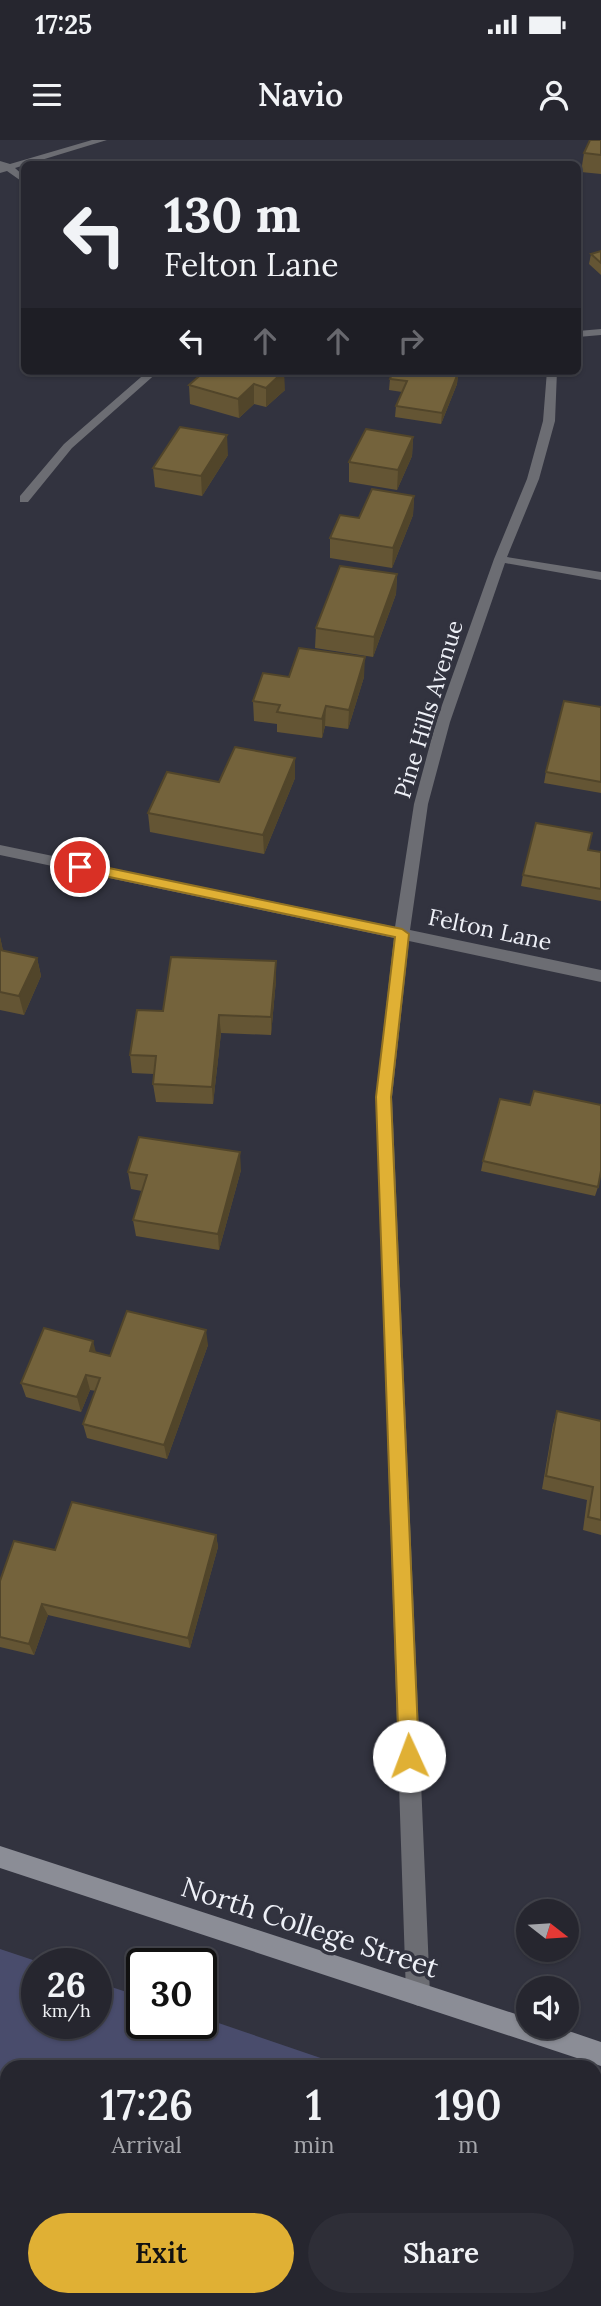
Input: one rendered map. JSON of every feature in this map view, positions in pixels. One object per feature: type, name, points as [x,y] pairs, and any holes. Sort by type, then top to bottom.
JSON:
[{"type":"main road","name":"North College Street","points":[[0,1857],[601,2054]]},
{"type":"street","points":[[31,161],[102,140]]},
{"type":"street","points":[[0,161],[21,177]]},
{"type":"street","points":[[0,170],[21,164]]},
{"type":"street","points":[[581,334],[601,332]]},
{"type":"street","points":[[24,499],[68,446],[149,375]]},
{"type":"street","name":"Pine Hills Avenue","points":[[418,1994],[384,1097],[402,934],[421,804],[443,722],[500,559],[533,479],[549,421],[552,375]]},
{"type":"street","points":[[500,559],[601,576]]},
{"type":"street","name":"Felton Lane","points":[[0,850],[601,975]]},
{"type":"shaded area","points":[[0,1949],[21,1956],[21,2039],[112,2039],[112,1987],[126,1992],[126,2039],[217,2039],[217,2022],[327,2060],[0,2060]]},
{"type":"building","points":[[590,140],[601,140],[601,155],[584,153]]},
{"type":"building","points":[[601,251],[601,263],[591,254]]},
{"type":"building","points":[[200,375],[280,375],[266,388],[254,384],[238,399],[189,385]]},
{"type":"building","points":[[392,375],[457,375],[442,413],[396,406],[407,381],[390,379]]},
{"type":"building","points":[[180,427],[227,435],[201,476],[153,468]]},
{"type":"building","points":[[366,429],[413,437],[398,470],[349,462]]},
{"type":"building","points":[[372,489],[414,496],[393,548],[330,538],[340,515],[359,518]]},
{"type":"building","points":[[340,566],[397,574],[374,637],[316,628]]},
{"type":"building","points":[[299,648],[365,657],[349,710],[326,706],[322,719],[277,712],[280,705],[253,701],[263,673],[289,677]]},
{"type":"building","points":[[564,701],[601,707],[601,782],[546,772]]},
{"type":"building","points":[[235,747],[295,758],[263,835],[148,813],[167,772],[219,782]]},
{"type":"building","points":[[536,823],[592,833],[588,850],[601,852],[601,889],[523,875]]},
{"type":"building","points":[[0,950],[37,958],[19,996],[0,992]]},
{"type":"building","points":[[171,957],[276,961],[271,1017],[219,1015],[212,1087],[153,1084],[156,1056],[130,1055],[137,1010],[163,1011]]},
{"type":"building","points":[[534,1091],[601,1105],[601,1171],[598,1187],[483,1161],[500,1099],[530,1105]]},
{"type":"building","points":[[139,1137],[240,1152],[218,1234],[133,1220],[147,1175],[128,1172]]},
{"type":"building","points":[[127,1311],[206,1330],[164,1445],[83,1424],[100,1378],[86,1375],[77,1397],[21,1383],[44,1328],[93,1341],[90,1351],[110,1356]]},
{"type":"building","points":[[557,1411],[601,1421],[601,1520],[588,1517],[593,1487],[546,1476]]},
{"type":"building","points":[[72,1502],[216,1535],[188,1638],[42,1604],[29,1644],[0,1637],[0,1581],[14,1541],[55,1550]]},
{"type":"route","points":[[80,867],[402,934],[384,1097],[409,1756]]}]
